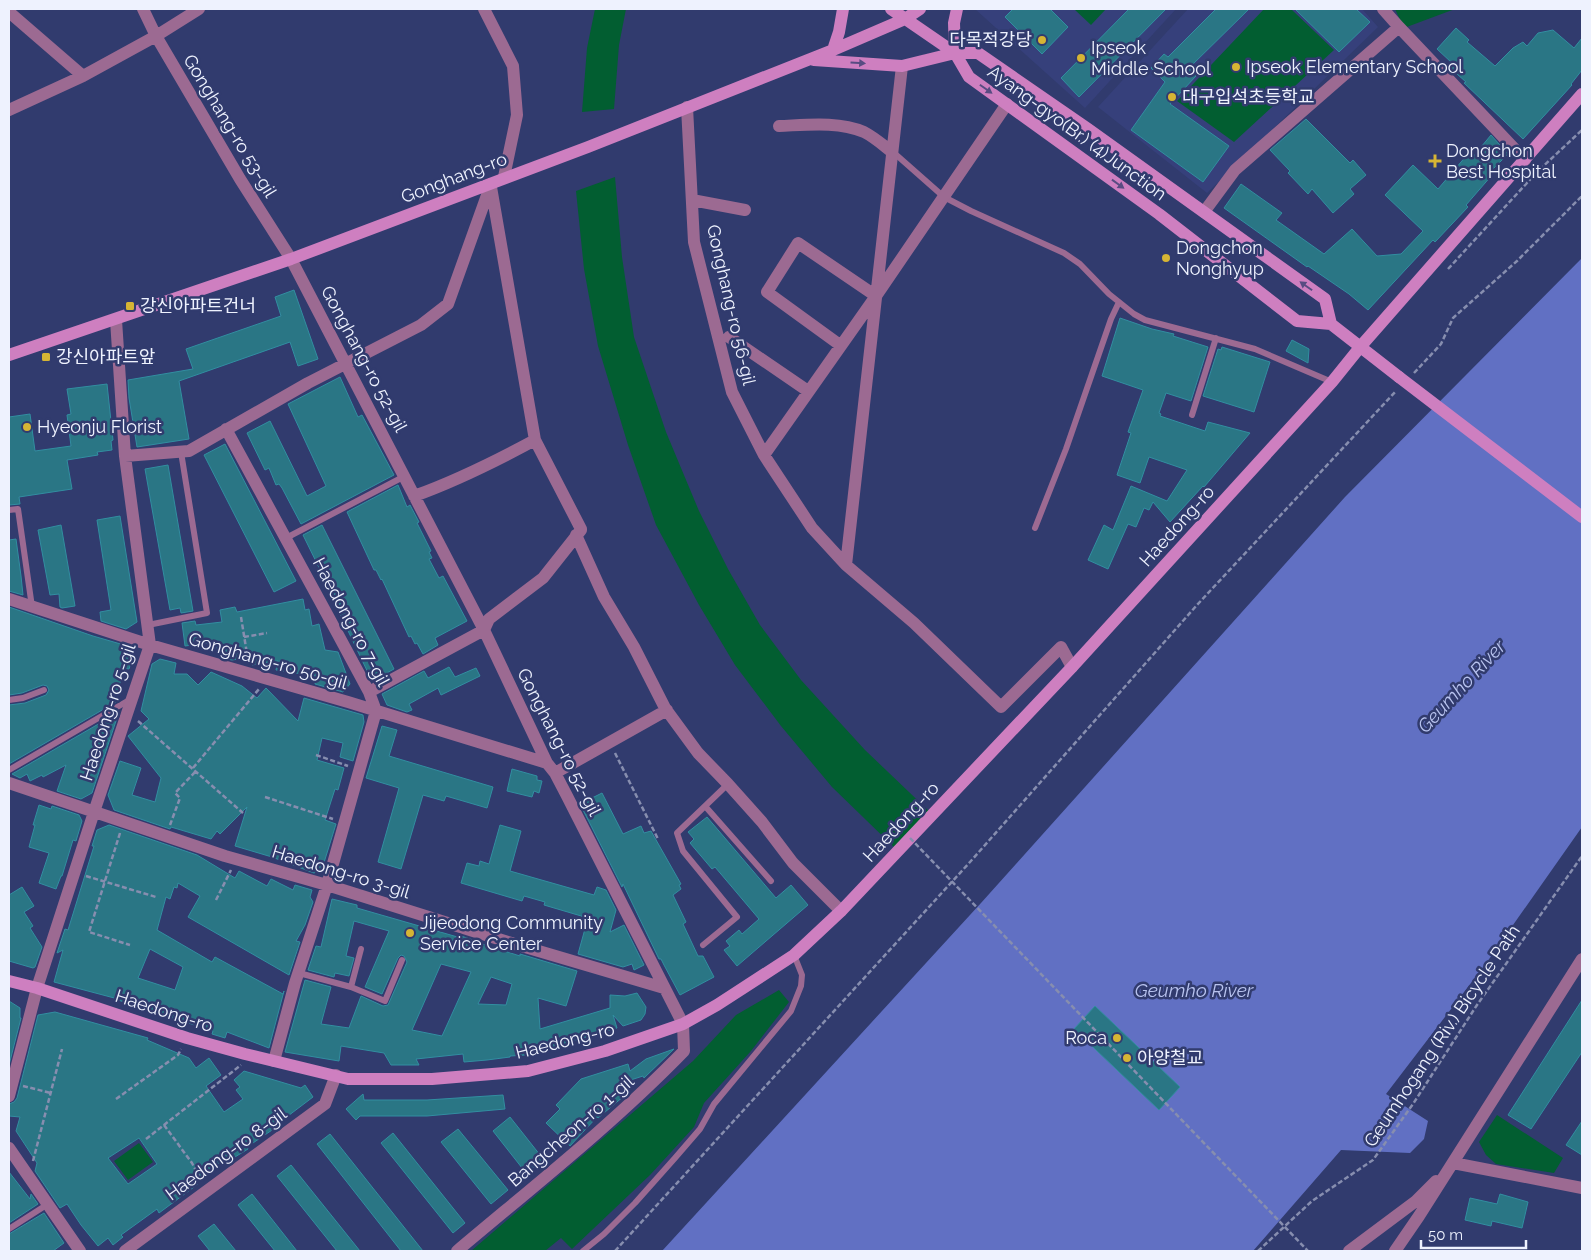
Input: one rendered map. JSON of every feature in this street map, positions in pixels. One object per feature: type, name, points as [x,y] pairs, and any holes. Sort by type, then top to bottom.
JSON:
[{"type":"main road","points":[[833,50],[839,32],[843,9]]},
{"type":"main road","points":[[891,9],[955,52]]},
{"type":"main road","name":"Gonghang-ro","points":[[9,355],[291,259],[833,50],[906,19],[920,9]]},
{"type":"main road","points":[[955,52],[954,23],[957,9]]},
{"type":"main road","points":[[810,59],[902,66],[955,52]]},
{"type":"main road","name":"Ayang-gyo(Br.) (4)Junction","points":[[955,52],[978,52],[1325,299],[1331,324],[1297,321],[1159,214],[969,77],[955,52]]},
{"type":"main road","name":"Haedong-ro","points":[[9,981],[37,988],[187,1038],[348,1079],[432,1079],[528,1071],[604,1051],[683,1024],[717,1005],[794,955],[842,912],[1072,667],[1332,382],[1361,346],[1582,94]]},
{"type":"main road","points":[[1331,324],[1361,346],[1399,382],[1582,517]]},
{"type":"street","name":"Gonghang-ro 53-gil","points":[[143,9],[156,36],[240,179],[291,259]]},
{"type":"street","points":[[9,110],[83,76],[156,36],[199,9]]},
{"type":"street","points":[[484,9],[513,66],[517,115],[504,177]]},
{"type":"street","points":[[1383,9],[1524,160]]},
{"type":"street","points":[[9,12],[83,76]]},
{"type":"street","points":[[1204,212],[1235,170],[1399,27]]},
{"type":"street","points":[[846,565],[902,66]]},
{"type":"street","points":[[764,455],[876,296],[1007,104]]},
{"type":"street","name":"Gonghang-ro 56-gil","points":[[687,107],[694,242],[732,392],[764,455],[812,528],[846,565],[914,623],[1002,707],[1062,647],[1072,667]]},
{"type":"street","points":[[779,126],[832,125],[855,128],[873,137],[892,152]]},
{"type":"street","points":[[125,456],[189,451],[346,363],[421,325],[448,304],[491,184],[535,440],[582,529],[604,597],[667,710],[698,753],[762,822],[793,862],[842,912]]},
{"type":"street","points":[[692,200],[745,210]]},
{"type":"street","points":[[840,345],[767,292],[798,243],[876,296]]},
{"type":"street","name":"Gonghang-ro 52-gil","points":[[291,259],[484,630],[551,768],[683,1024]]},
{"type":"street","name":"Haedong-ro 5-gil","points":[[10,1090],[37,988],[150,645],[125,456],[116,320]]},
{"type":"street","points":[[729,337],[808,391]]},
{"type":"street","name":"Haedong-ro 7-gil","points":[[226,430],[369,692],[376,711],[327,885],[274,1061]]},
{"type":"street","points":[[414,496],[449,483],[535,440]]},
{"type":"street","points":[[369,692],[484,630],[489,619],[543,578],[582,529]]},
{"type":"street","name":"Gonghang-ro 50-gil","points":[[9,599],[150,645],[376,711],[551,768]]},
{"type":"street","points":[[551,768],[610,742],[667,710]]},
{"type":"street","name":"Haedong-ro 3-gil","points":[[9,783],[237,859],[664,988]]},
{"type":"street","points":[[1395,1251],[1582,959]]},
{"type":"street","name":"Bangcheon-ro 1-gil","points":[[457,1251],[599,1131],[658,1078],[684,1051],[683,1024]]},
{"type":"street","name":"Haedong-ro 8-gil","points":[[125,1251],[324,1104],[336,1075]]},
{"type":"street","points":[[9,1148],[80,1251]]},
{"type":"street","points":[[1453,1163],[1582,1188]]},
{"type":"street","points":[[1349,1251],[1416,1201],[1453,1163]]},
{"type":"lane","points":[[892,152],[944,197],[970,211],[1064,253],[1080,264],[1119,302],[1144,320],[1255,349],[1332,382]]},
{"type":"lane","points":[[1035,528],[1066,449],[1111,319],[1119,302]]},
{"type":"lane","points":[[1192,415],[1216,338]]},
{"type":"lane","points":[[148,624],[207,613],[181,452]]},
{"type":"lane","points":[[286,538],[404,476]]},
{"type":"lane","points":[[9,510],[18,509],[32,607]]},
{"type":"lane","points":[[9,700],[23,698],[44,690]]},
{"type":"lane","points":[[9,770],[132,699]]},
{"type":"lane","points":[[703,945],[737,917],[683,851],[677,832],[728,784]]},
{"type":"lane","points":[[705,806],[771,881]]},
{"type":"lane","points":[[351,987],[361,950]]},
{"type":"lane","points":[[583,1251],[604,1234],[635,1203],[682,1151],[700,1129],[714,1104],[791,1011],[802,986],[802,975],[794,955]]},
{"type":"lane","points":[[299,973],[351,987],[385,1001],[402,960]]},
{"type":"lane","points":[[9,1229],[48,1204]]},
{"type":"path","points":[[1443,274],[1538,172],[1582,130]]},
{"type":"path","points":[[1414,373],[1440,344],[1453,318],[1517,261],[1582,196]]},
{"type":"path","points":[[615,1251],[970,862],[1197,605],[1399,382]]},
{"type":"path","points":[[241,617],[250,674]]},
{"type":"path","points":[[244,637],[267,633]]},
{"type":"path","points":[[167,836],[180,798],[175,793],[262,685],[265,678]]},
{"type":"path","points":[[127,712],[243,813]]},
{"type":"path","points":[[610,742],[658,839]]},
{"type":"path","points":[[316,755],[360,770]]},
{"type":"path","points":[[265,797],[345,822]]},
{"type":"path","points":[[124,821],[89,932],[130,945]]},
{"type":"path","points":[[910,838],[1308,1251]]},
{"type":"path","name":"Geumhogang (Riv.) Bicycle Path","points":[[1258,1251],[1312,1201],[1373,1160],[1413,1104],[1477,1005],[1582,856]]},
{"type":"path","points":[[216,900],[237,859]]},
{"type":"path","points":[[75,872],[156,897]]},
{"type":"path","points":[[116,1099],[178,1055],[187,1038]]},
{"type":"path","points":[[29,1177],[62,1050]]},
{"type":"path","points":[[146,1139],[240,1066],[246,1054]]},
{"type":"path","points":[[10,1090],[51,1093]]},
{"type":"path","points":[[164,1125],[192,1163],[207,1189]]},
{"type":"shaded area","name":"Ipseok Middle School","points":[[975,9],[1176,9],[1085,108]]},
{"type":"shaded area","name":"Ipseok Elementary School","points":[[1188,9],[1362,9],[1378,27],[1207,193],[1098,107]]},
{"type":"green space","points":[[595,9],[626,9],[619,45],[614,109],[582,112],[587,48]]},
{"type":"green space","points":[[1074,9],[1106,9],[1091,25]]},
{"type":"green space","points":[[1264,9],[1291,9],[1334,50],[1234,142],[1177,101]]},
{"type":"green space","points":[[1395,9],[1455,9],[1404,28]]},
{"type":"green space","points":[[615,177],[622,257],[634,337],[666,432],[699,511],[728,569],[760,625],[801,680],[865,750],[932,814],[898,851],[832,787],[781,726],[735,665],[699,605],[656,525],[628,445],[598,346],[584,269],[576,191]]},
{"type":"green space","points":[[779,990],[789,1002],[751,1051],[704,1103],[694,1127],[650,1175],[572,1249],[561,1238],[545,1251],[471,1251],[693,1061],[736,1015]]},
{"type":"green space","points":[[1497,1115],[1563,1158],[1554,1173],[1496,1164],[1486,1155],[1479,1142]]},
{"type":"green space","points":[[139,1143],[153,1162],[128,1180],[114,1161]]},
{"type":"water","name":"Geumho River","points":[[1582,258],[1582,827],[1487,962],[1386,1094],[1428,1121],[1424,1139],[1410,1153],[1341,1150],[1253,1251],[662,1251],[981,903],[1345,497]]},
{"type":"building","name":"다목적강당","points":[[1013,9],[1050,9],[1068,27],[1042,54],[1005,17]]},
{"type":"building","points":[[1129,9],[1166,9],[1079,97],[1061,78]]},
{"type":"building","name":"대구입석초등학교","points":[[1216,9],[1249,9],[1189,68],[1196,76],[1170,104],[1229,146],[1203,182],[1131,130],[1165,82],[1151,68],[1164,54],[1168,57]]},
{"type":"building","name":"대구입석초등학교","points":[[1295,9],[1356,9],[1370,22],[1339,52]]},
{"type":"building","points":[[1456,28],[1469,40],[1467,42],[1495,66],[1513,48],[1523,42],[1527,46],[1538,33],[1553,30],[1574,48],[1582,38],[1582,70],[1572,85],[1523,139],[1464,83],[1466,82],[1448,66],[1452,63],[1437,49]]},
{"type":"building","points":[[1306,119],[1350,163],[1353,160],[1366,175],[1350,189],[1354,194],[1333,213],[1312,189],[1308,194],[1270,150]]},
{"type":"building","points":[[1491,135],[1508,154],[1489,173],[1492,175],[1466,205],[1468,207],[1435,242],[1433,240],[1368,310],[1349,294],[1307,267],[1224,208],[1241,184],[1282,213],[1276,220],[1324,254],[1352,229],[1377,256],[1401,254],[1423,231],[1385,195],[1413,165],[1438,189],[1467,155],[1472,158]]},
{"type":"building","points":[[294,290],[318,359],[298,366],[290,342],[179,381],[189,439],[137,447],[128,380],[193,369],[186,349],[281,316],[275,297]]},
{"type":"building","points":[[1120,318],[1174,334],[1173,336],[1208,347],[1191,401],[1166,393],[1159,413],[1161,414],[1160,416],[1205,431],[1208,422],[1250,433],[1204,487],[1170,522],[1153,502],[1149,510],[1144,508],[1136,527],[1128,524],[1108,569],[1088,560],[1104,525],[1113,530],[1131,486],[1167,501],[1187,470],[1149,457],[1140,483],[1117,475],[1131,433],[1128,432],[1143,390],[1102,376]]},
{"type":"building","points":[[1292,340],[1309,349],[1308,363],[1286,351]]},
{"type":"building","points":[[1222,347],[1270,362],[1254,412],[1203,396],[1218,349],[1221,350]]},
{"type":"building","points":[[340,377],[358,417],[362,415],[394,475],[301,524],[282,488],[279,484],[276,485],[269,468],[265,470],[247,433],[270,421],[307,496],[326,486],[288,404]]},
{"type":"building","points":[[107,384],[113,440],[111,441],[112,450],[97,452],[98,455],[67,460],[72,489],[19,497],[20,504],[9,505],[9,417],[30,414],[35,451],[71,446],[67,415],[71,414],[67,389]]},
{"type":"building","points":[[225,444],[296,581],[274,592],[204,455]]},
{"type":"building","points":[[168,465],[193,611],[181,613],[180,608],[170,610],[145,469]]},
{"type":"building","points":[[398,485],[407,507],[410,505],[419,522],[417,523],[431,551],[429,552],[432,558],[429,559],[439,578],[443,576],[467,621],[435,638],[438,645],[423,654],[417,643],[415,644],[411,636],[409,637],[382,579],[374,570],[347,512]]},
{"type":"building","points":[[120,516],[137,622],[126,629],[101,621],[100,612],[111,610],[97,520]]},
{"type":"building","points":[[61,525],[75,606],[62,608],[60,607],[59,594],[50,595],[38,530]]},
{"type":"building","points":[[322,525],[394,669],[372,681],[340,614],[343,612],[303,535]]},
{"type":"building","points":[[16,539],[23,595],[9,591],[9,540]]},
{"type":"building","points":[[303,599],[305,610],[309,609],[312,626],[319,624],[325,650],[338,652],[350,684],[343,692],[315,684],[316,676],[276,670],[278,661],[252,665],[251,657],[227,659],[225,647],[209,649],[208,643],[185,646],[182,623],[195,621],[196,625],[222,622],[220,610],[235,607],[237,612]]},
{"type":"building","points":[[9,607],[131,647],[134,654],[129,669],[123,668],[116,702],[9,764],[9,705],[25,703],[46,695],[49,690],[47,686],[43,685],[22,693],[9,695]]},
{"type":"building","points":[[160,659],[176,663],[174,674],[187,674],[198,685],[211,672],[242,686],[257,698],[266,688],[298,721],[304,698],[363,715],[364,722],[353,761],[340,757],[343,743],[322,738],[317,760],[344,768],[338,790],[335,789],[325,820],[336,824],[322,869],[314,873],[272,857],[235,846],[247,807],[220,834],[217,831],[211,839],[171,827],[170,829],[114,810],[108,795],[120,761],[141,768],[132,795],[155,802],[161,778],[128,736],[149,719],[141,711],[152,664]]},
{"type":"building","points":[[449,667],[455,677],[476,668],[480,676],[441,695],[438,688],[409,704],[412,710],[407,712],[387,705],[382,694],[424,671],[428,678]]},
{"type":"building","points":[[114,715],[117,718],[92,793],[81,799],[57,791],[66,765],[43,777],[42,775],[30,781],[27,774],[20,778],[12,774]]},
{"type":"building","points":[[382,726],[397,730],[389,756],[493,787],[487,808],[446,796],[444,801],[423,795],[401,869],[378,862],[399,788],[366,778]]},
{"type":"building","points":[[512,769],[537,776],[537,780],[542,781],[539,793],[534,791],[532,797],[507,791]]},
{"type":"building","points":[[602,793],[623,834],[641,826],[644,833],[651,831],[681,884],[679,885],[681,889],[673,895],[686,922],[683,924],[698,956],[703,956],[714,977],[680,995],[661,959],[659,959],[623,884],[622,887],[580,804]]},
{"type":"building","points":[[39,805],[51,809],[52,806],[79,815],[82,821],[76,841],[73,840],[56,889],[39,883],[49,853],[29,847]]},
{"type":"building","points":[[707,817],[776,898],[791,885],[808,905],[737,966],[724,950],[730,946],[726,941],[739,930],[742,934],[759,919],[715,867],[712,869],[690,843],[694,839],[688,832]]},
{"type":"building","points":[[109,825],[197,855],[235,878],[239,871],[267,886],[271,879],[293,890],[295,885],[312,890],[310,897],[313,902],[305,925],[296,941],[300,942],[289,975],[188,917],[200,896],[178,883],[177,888],[174,887],[170,899],[166,897],[157,930],[212,962],[215,957],[283,994],[284,991],[269,1048],[227,1032],[225,1038],[212,1034],[213,1031],[118,999],[54,982],[63,950],[57,953],[65,929],[68,930],[94,846],[92,846],[97,830]],"holes":[[[150,949],[183,967],[175,990],[138,978]]]},
{"type":"building","points":[[500,825],[521,831],[510,871],[594,895],[597,887],[606,890],[616,910],[610,932],[624,925],[644,965],[634,970],[632,964],[623,967],[578,954],[588,918],[544,905],[545,902],[524,896],[522,901],[461,883],[467,863],[479,866],[480,861],[489,864]]},
{"type":"building","points":[[22,887],[34,906],[24,912],[33,926],[30,928],[42,947],[33,968],[9,961],[9,895]]},
{"type":"building","points":[[332,899],[461,938],[461,936],[520,956],[520,954],[577,971],[566,1006],[538,998],[540,1029],[610,1008],[610,995],[625,996],[637,993],[646,1007],[645,1014],[641,1020],[623,1026],[613,1015],[617,1028],[541,1050],[541,1054],[487,1060],[464,1062],[463,1054],[416,1059],[419,1065],[391,1065],[384,1053],[341,1046],[339,1061],[285,1052],[305,980],[331,987],[321,1024],[349,1028],[361,996],[383,1006],[388,1005],[407,962],[404,956],[401,955],[398,958],[382,994],[365,987],[389,931],[354,921],[346,956],[354,958],[349,976],[335,973],[334,977],[308,970],[316,946],[321,947]],"holes":[[[441,964],[471,972],[442,1036],[412,1030]],[[491,977],[512,984],[506,1005],[478,1004]]]},
{"type":"building","points":[[1582,1000],[1582,1052],[1531,1129],[1508,1115]]},
{"type":"building","points":[[9,1001],[20,1008],[21,1018],[9,1065]]},
{"type":"building","name":"아양철교","points":[[1095,1006],[1180,1087],[1159,1110],[1074,1029]]},
{"type":"building","points":[[55,1012],[148,1038],[147,1040],[189,1058],[196,1068],[209,1058],[221,1075],[206,1086],[224,1112],[243,1099],[236,1090],[240,1087],[234,1080],[244,1071],[301,1088],[305,1085],[313,1097],[280,1122],[281,1124],[247,1147],[248,1149],[230,1160],[228,1157],[195,1181],[198,1184],[159,1213],[157,1209],[121,1235],[123,1237],[113,1245],[108,1238],[98,1246],[67,1204],[60,1208],[35,1171],[37,1163],[16,1131],[20,1117],[9,1116],[9,1104],[17,1098],[38,1015]],"holes":[[[139,1138],[157,1164],[128,1184],[108,1158]]]},
{"type":"building","points":[[674,1049],[644,1078],[643,1076],[615,1085],[624,1096],[597,1117],[570,1146],[546,1123],[560,1109],[556,1105],[581,1079],[628,1064],[630,1071],[646,1059]]},
{"type":"building","points":[[363,1094],[364,1100],[427,1100],[503,1095],[505,1109],[427,1116],[360,1116],[356,1120],[346,1109]]},
{"type":"building","points":[[510,1117],[544,1160],[526,1173],[493,1131]]},
{"type":"building","points":[[1582,1121],[1582,1155],[1566,1145]]},
{"type":"building","points":[[458,1129],[508,1190],[491,1204],[441,1142]]},
{"type":"building","points":[[393,1133],[465,1223],[453,1233],[381,1143]]},
{"type":"building","points":[[330,1134],[423,1251],[401,1251],[317,1144]]},
{"type":"building","points":[[291,1165],[360,1251],[337,1251],[277,1176]]},
{"type":"building","points":[[9,1172],[30,1199],[31,1194],[38,1204],[9,1223]]},
{"type":"building","points":[[252,1194],[297,1251],[275,1251],[238,1205]]},
{"type":"building","points":[[1500,1194],[1528,1202],[1522,1228],[1492,1221],[1491,1226],[1465,1220],[1470,1198],[1497,1204]]},
{"type":"building","points":[[44,1213],[64,1243],[53,1251],[9,1251],[9,1234]]},
{"type":"building","points":[[214,1224],[236,1251],[210,1251],[198,1236]]},
{"type":"place","name":"다목적강당","points":[[1042,40]]},
{"type":"place","name":"Ipseok Middle School","points":[[1081,58]]},
{"type":"place","name":"Ipseok Elementary School","points":[[1236,67]]},
{"type":"place","name":"대구입석초등학교","points":[[1172,97]]},
{"type":"place","name":"Dongchon Best Hospital","points":[[1435,161]]},
{"type":"place","name":"Dongchon Nonghyup","points":[[1166,258]]},
{"type":"place","name":"강신아파트건너","points":[[130,306]]},
{"type":"place","name":"강신아파트앞","points":[[46,357]]},
{"type":"place","name":"Hyeonju Florist","points":[[27,427]]},
{"type":"place","name":"Jijeodong Community Service Center","points":[[410,933]]},
{"type":"place","name":"Roca","points":[[1117,1038]]},
{"type":"place","name":"아양철교","points":[[1127,1058]]}]
